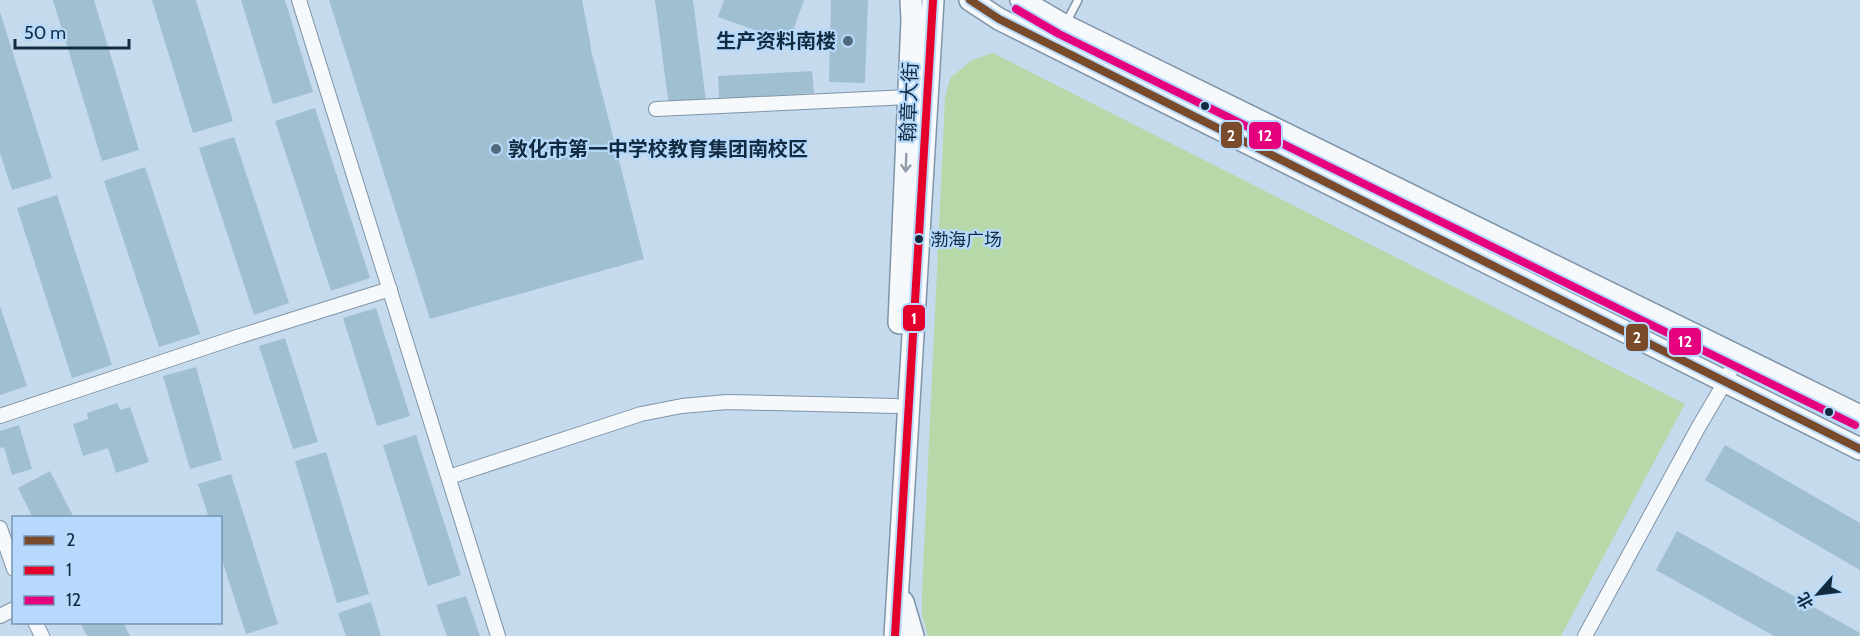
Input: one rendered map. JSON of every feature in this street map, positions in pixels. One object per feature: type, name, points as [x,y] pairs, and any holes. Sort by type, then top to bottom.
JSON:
[{"type":"main road","name":"翰章大街","points":[[884,636],[896,406],[911,0]]},
{"type":"main road","name":"翰章大街","points":[[895,636],[933,0]]},
{"type":"main road","points":[[970,0],[1010,24],[1860,449]]},
{"type":"main road","points":[[1021,0],[1064,25],[1860,417]]},
{"type":"main road","points":[[898,583],[913,636]]},
{"type":"street","points":[[299,0],[498,636]]},
{"type":"street","points":[[656,109],[909,97]]},
{"type":"street","points":[[0,416],[390,289]]},
{"type":"street","points":[[1585,636],[1737,357]]},
{"type":"street","points":[[448,477],[640,414],[682,406],[727,402],[896,406]]},
{"type":"street","points":[[0,528],[12,563]]},
{"type":"lane","points":[[1064,25],[1078,0]]},
{"type":"green space","name":"渤海广场","points":[[993,53],[1685,404],[1561,636],[928,636],[922,615],[922,592],[945,98],[950,78],[972,60]]},
{"type":"building","points":[[53,0],[94,0],[139,150],[102,161]]},
{"type":"building","points":[[152,0],[196,0],[233,121],[193,133]]},
{"type":"building","points":[[241,0],[285,0],[313,92],[273,104]]},
{"type":"building","name":"敦化市第一中学校教育集团南校区","points":[[329,0],[582,0],[591,50],[644,259],[430,319]]},
{"type":"building","points":[[655,0],[693,0],[706,101],[669,106]]},
{"type":"building","points":[[724,0],[804,0],[789,42],[718,17]]},
{"type":"building","name":"生产资料南楼","points":[[831,0],[868,0],[865,83],[829,82]]},
{"type":"building","points":[[0,12],[52,178],[12,190],[0,153]]},
{"type":"building","points":[[812,71],[814,93],[719,99],[718,76]]},
{"type":"building","points":[[315,108],[370,278],[331,291],[275,121]]},
{"type":"building","points":[[234,137],[289,303],[254,315],[199,148]]},
{"type":"building","points":[[145,167],[200,334],[159,347],[104,181]]},
{"type":"building","points":[[57,195],[112,365],[72,378],[17,208]]},
{"type":"building","points":[[0,306],[27,386],[0,395]]},
{"type":"building","points":[[376,308],[410,416],[377,426],[343,318]]},
{"type":"building","points":[[285,338],[318,442],[293,449],[259,346]]},
{"type":"building","points":[[196,367],[222,460],[190,469],[163,376]]},
{"type":"building","points":[[117,403],[120,410],[130,407],[149,462],[116,473],[108,448],[83,456],[73,424],[88,419],[87,413]]},
{"type":"building","points":[[19,425],[32,469],[12,475],[4,447],[0,448],[0,431]]},
{"type":"building","points":[[416,435],[461,575],[428,586],[383,445]]},
{"type":"building","points":[[1725,445],[1860,523],[1860,570],[1705,480]]},
{"type":"building","points":[[326,452],[369,594],[337,603],[295,461]]},
{"type":"building","points":[[50,471],[73,516],[32,516],[18,488]]},
{"type":"building","points":[[231,474],[278,624],[246,634],[222,560],[222,516],[208,516],[198,484]]},
{"type":"building","points":[[1677,531],[1860,633],[1859,636],[1774,636],[1656,570]]},
{"type":"building","points":[[466,596],[480,636],[447,636],[436,605]]},
{"type":"building","points":[[371,602],[381,636],[346,636],[338,613]]},
{"type":"building","points":[[81,624],[124,624],[130,636],[87,636]]},
{"type":"transit line","name":"1","points":[[895,636],[933,0]]},
{"type":"transit line","name":"2","points":[[970,0],[999,19],[1860,449]]},
{"type":"transit line","name":"12","points":[[1016,9],[1059,34],[1855,425]]},
{"type":"place","name":"生产资料南楼","points":[[848,41]]},
{"type":"place","name":"敦化市第一中学校教育集团南校区","points":[[496,149]]},
{"type":"place","name":"渤海广场","points":[[919,239]]}]
